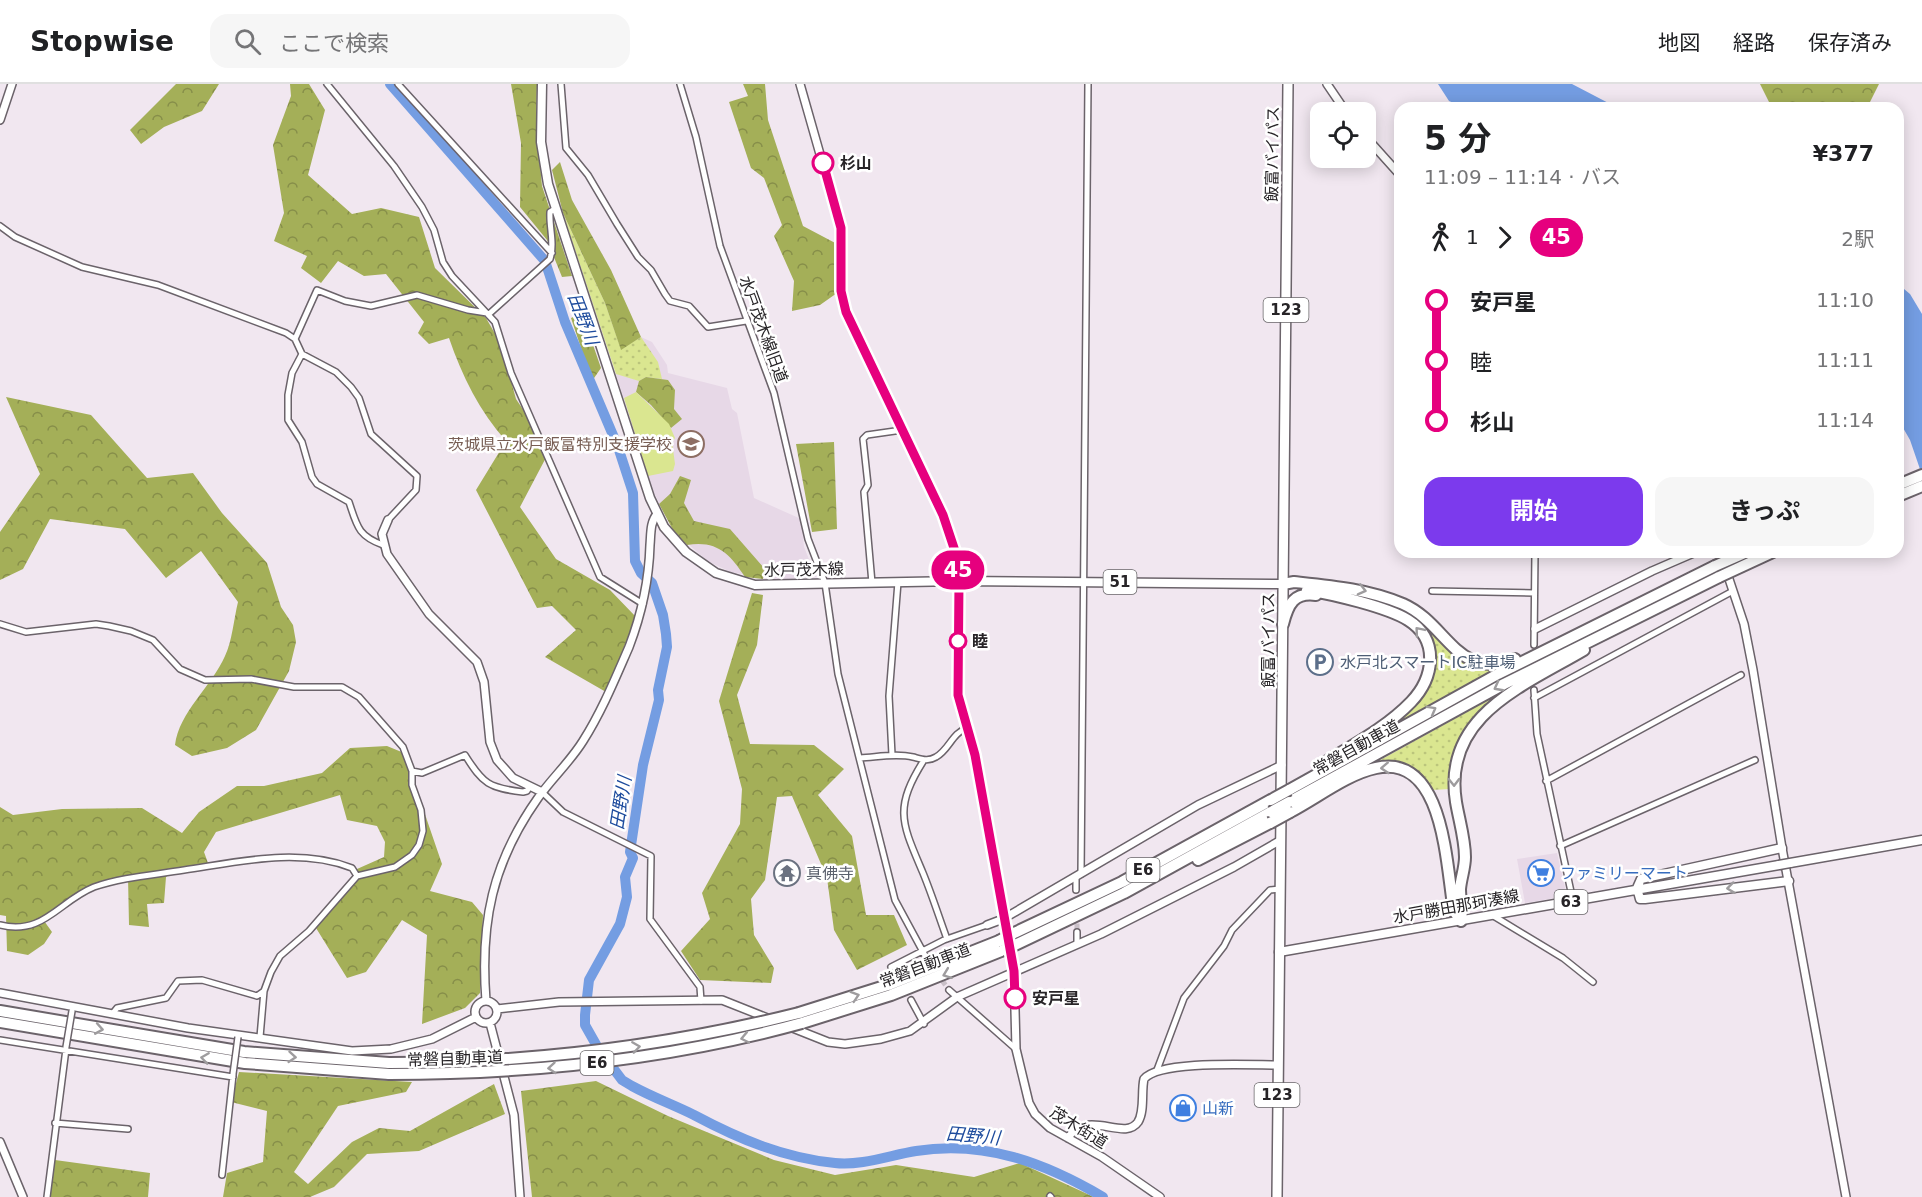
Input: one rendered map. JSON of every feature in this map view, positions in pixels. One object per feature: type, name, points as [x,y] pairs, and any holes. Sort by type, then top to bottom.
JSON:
[{"type":"highway","name":"飯富バイパス","points":[[1277,1197],[1288,84]]},
{"type":"highway","points":[[1904,482],[1922,475]]},
{"type":"highway","points":[[1904,494],[1922,486]]},
{"type":"highway","name":"常磐自動車道","points":[[1290,807],[1514,679],[1703,585],[1738,558]]},
{"type":"highway","name":"常磐自動車道","points":[[1289,786],[1498,674],[1692,578],[1756,558]]},
{"type":"highway","points":[[1283,584],[1294,582],[1350,588],[1389,599],[1419,613],[1455,650],[1469,660],[1493,665],[1514,660],[1644,596],[1692,578]]},
{"type":"highway","points":[[1015,937],[1271,807],[1289,786],[1401,711],[1422,690],[1429,674],[1430,650],[1424,636],[1414,625],[1395,614],[1283,584]]},
{"type":"highway","points":[[1461,921],[1463,910],[1461,886],[1465,856],[1454,781],[1457,757],[1471,728],[1487,711],[1508,695],[1703,585]]},
{"type":"highway","points":[[1283,624],[1289,603],[1296,597],[1308,594],[1329,595]]},
{"type":"highway","points":[[1271,807],[1290,807],[1375,768],[1394,767],[1416,776],[1429,792],[1435,809],[1454,911],[1461,921]]},
{"type":"highway","name":"常磐自動車道","points":[[0,1022],[245,1063],[455,1074],[568,1066],[656,1055],[760,1034],[800,1018],[910,988],[1015,937],[1034,936],[1085,918],[1271,807]]},
{"type":"highway","name":"常磐自動車道","points":[[0,1011],[244,1052],[389,1069]]},
{"type":"main road","name":"水戸茂木線","points":[[542,84],[542,142],[555,209],[657,514],[673,539],[700,563],[731,579],[769,586],[825,583],[1083,581],[1283,584]]},
{"type":"main road","name":"水戸勝田那珂湊線","points":[[1279,952],[1922,840]]},
{"type":"main road","points":[[1782,848],[1641,879],[1637,884],[1637,890],[1640,899],[1645,899],[1789,880]]},
{"type":"street","points":[[0,120],[12,84]]},
{"type":"street","points":[[327,84],[394,166],[422,207],[434,230],[443,262],[452,276],[489,314],[502,338],[512,373],[600,576],[604,582],[643,604]]},
{"type":"street","points":[[398,84],[551,256]]},
{"type":"street","points":[[561,84],[566,148],[588,175],[638,257],[651,270],[664,294],[670,301],[689,306],[708,327],[715,328],[746,321]]},
{"type":"street","name":"水戸茂木線旧道","points":[[680,84],[696,137],[720,246],[774,393],[813,556],[825,583],[838,674],[895,900],[920,951],[928,962]]},
{"type":"street","name":"茂木街道","points":[[800,84],[839,221],[842,239],[841,291],[846,312],[950,532],[959,582],[958,695],[975,755],[1014,971],[1016,1049],[1024,1088],[1035,1114],[1050,1128],[1160,1197]]},
{"type":"street","points":[[1076,890],[1083,581],[1088,84]]},
{"type":"street","points":[[1327,84],[1339,102]]},
{"type":"street","points":[[1376,148],[1394,168]]},
{"type":"street","points":[[489,314],[551,256],[554,236],[550,224],[550,212],[555,209]]},
{"type":"street","points":[[0,226],[15,237],[82,267],[158,285],[286,333],[295,339],[302,354],[336,372],[351,387],[359,398],[371,434],[417,476],[416,490],[388,520],[382,534],[383,545],[429,614],[477,662],[484,682],[493,752],[502,767],[513,778],[542,792],[563,812],[651,856],[650,919],[700,987],[701,1001]]},
{"type":"street","points":[[295,339],[317,290],[345,301],[371,306],[417,295],[489,314]]},
{"type":"street","points":[[302,354],[292,373],[287,409],[288,420],[302,442],[312,477],[317,484],[349,502],[360,532],[367,539],[383,545]]},
{"type":"street","points":[[872,583],[864,492],[868,485],[863,439],[867,435],[902,430]]},
{"type":"street","points":[[486,1000],[483,940],[488,908],[498,872],[512,841],[542,792],[582,742],[610,693],[643,604],[649,569],[651,528],[657,514]]},
{"type":"street","points":[[1534,645],[1535,558]]},
{"type":"street","points":[[1535,628],[1683,558]]},
{"type":"street","points":[[1722,558],[1744,624],[1753,669],[1782,848],[1846,1197]]},
{"type":"street","points":[[892,755],[890,696],[898,582]]},
{"type":"street","points":[[1432,591],[1534,593]]},
{"type":"street","points":[[1534,698],[1732,591]]},
{"type":"street","points":[[0,624],[26,632],[96,624],[110,626],[153,640],[180,669],[205,680],[251,680],[294,687],[342,687],[359,698],[403,747],[412,771],[412,785],[423,821],[418,845],[412,855],[395,867],[357,876],[309,932],[280,956],[264,991],[260,1036]]},
{"type":"street","points":[[1546,781],[1742,675]]},
{"type":"street","points":[[1534,690],[1546,781],[1573,901]]},
{"type":"street","points":[[861,758],[892,755],[924,760],[939,756],[958,731],[967,728]]},
{"type":"street","points":[[412,771],[431,770],[465,755],[481,780],[489,785],[523,792],[527,791],[530,786]]},
{"type":"street","points":[[924,760],[908,786],[903,804],[905,832],[947,939]]},
{"type":"street","points":[[1560,846],[1755,760]]},
{"type":"street","points":[[891,967],[947,939],[1003,919],[1198,805],[1282,765]]},
{"type":"street","points":[[497,1009],[566,1002],[722,1000],[815,1038],[845,1044],[899,1035],[924,1024],[957,997],[1077,944],[1234,867],[1281,840]]},
{"type":"street","points":[[0,925],[22,928],[34,924],[82,893],[110,883],[243,860],[283,858],[328,861],[352,868],[357,876]]},
{"type":"street","points":[[1157,1070],[1184,998],[1224,946],[1232,930],[1270,890],[1280,889]]},
{"type":"street","points":[[1492,915],[1563,958],[1593,982]]},
{"type":"street","points":[[1077,932],[1077,944]]},
{"type":"street","points":[[113,1013],[117,1008],[166,998],[178,981],[202,980],[257,996],[264,991]]},
{"type":"street","points":[[949,990],[1016,1049]]},
{"type":"street","points":[[0,993],[188,1028],[260,1036],[343,1050],[390,1050],[432,1039],[476,1017]]},
{"type":"street","points":[[486,1000],[492,1002],[497,1009],[495,1019],[490,1023],[484,1023],[476,1017],[475,1008],[486,1000]]},
{"type":"street","points":[[911,1000],[924,1024]]},
{"type":"street","points":[[47,1197],[55,1123],[73,1008]]},
{"type":"street","points":[[490,1023],[514,1115],[520,1197]]},
{"type":"street","points":[[222,1175],[239,1035]]},
{"type":"street","points":[[0,1040],[233,1076]]},
{"type":"street","points":[[1068,1138],[1076,1129],[1085,1124],[1125,1128],[1134,1125],[1140,1116],[1144,1079],[1157,1070],[1277,1065]]},
{"type":"street","points":[[55,1123],[128,1129]]},
{"type":"street","points":[[0,1142],[23,1197]]},
{"type":"shaded area","name":"茨城県立水戸飯富特別支援学校","points":[[641,337],[652,342],[667,365],[668,373],[727,388],[732,409],[737,413],[754,498],[801,519],[804,547],[816,577],[776,580],[731,572],[707,561],[673,530],[653,491],[616,374],[616,368],[634,339]]},
{"type":"shaded area","points":[[1557,853],[1567,896],[1525,903],[1517,859]]},
{"type":"green space","points":[[176,84],[219,84],[202,111],[164,127],[141,144],[130,130]]},
{"type":"green space","points":[[290,84],[309,84],[325,110],[308,175],[352,214],[381,208],[419,217],[435,268],[486,318],[501,344],[516,399],[550,450],[520,507],[556,559],[610,590],[636,617],[606,692],[545,657],[576,630],[552,606],[537,608],[476,490],[506,441],[488,418],[473,393],[449,338],[429,344],[418,333],[424,322],[386,274],[364,276],[338,261],[321,283],[301,268],[307,256],[274,241],[284,213],[273,145],[291,96]]},
{"type":"green space","points":[[511,84],[537,84],[536,119],[542,186],[572,276],[562,277],[547,240],[520,207],[521,143]]},
{"type":"green space","points":[[743,84],[765,84],[768,120],[803,226],[839,245],[837,293],[820,305],[792,311],[794,281],[774,236],[782,225],[764,178],[751,168],[729,102],[748,96]]},
{"type":"green space","points":[[1760,84],[1879,84],[1870,102],[1769,102]]},
{"type":"green space","points":[[560,162],[572,200],[611,270],[641,337],[621,350],[605,303],[563,213],[552,170]]},
{"type":"green space","points":[[563,213],[605,303],[621,349],[641,337],[658,362],[662,379],[646,377],[639,381],[616,374]]},
{"type":"green space","points":[[582,313],[601,368],[592,381],[571,318]]},
{"type":"green space","points":[[646,377],[668,380],[675,390],[674,409],[682,419],[671,428],[636,392],[639,381]]},
{"type":"green space","points":[[636,392],[669,424],[675,438],[672,442],[675,464],[673,471],[648,476],[624,398]]},
{"type":"green space","points":[[6,397],[91,415],[147,478],[193,473],[222,513],[267,563],[281,607],[293,625],[296,642],[289,671],[256,730],[227,748],[192,756],[175,745],[189,710],[225,656],[238,602],[201,551],[166,578],[125,529],[50,519],[23,569],[0,580],[0,532],[40,474]]},
{"type":"green space","points":[[834,442],[837,529],[812,532],[796,444]]},
{"type":"green space","points":[[680,476],[691,480],[684,503],[694,521],[730,529],[764,568],[763,579],[745,577],[728,555],[722,551],[707,545],[687,545],[673,530],[659,504],[670,494]]},
{"type":"green space","points":[[752,593],[763,595],[757,645],[737,695],[750,744],[814,745],[844,769],[818,795],[852,836],[866,915],[894,915],[907,945],[857,970],[834,930],[827,878],[792,796],[777,797],[765,880],[751,899],[754,935],[774,968],[771,983],[700,980],[681,951],[710,919],[702,893],[740,824],[742,789],[719,701]]},
{"type":"green space","points":[[1390,603],[1416,615],[1450,650],[1468,664],[1495,669],[1378,733],[1428,687],[1434,673],[1434,650],[1428,637],[1389,611]]},
{"type":"green space","points":[[1544,669],[1490,705],[1450,777],[1450,789],[1432,790],[1418,774],[1404,767],[1366,768]]},
{"type":"green space","points":[[387,746],[404,753],[442,864],[430,891],[472,902],[483,915],[480,993],[465,1008],[422,1024],[427,935],[402,920],[366,972],[347,978],[316,928],[358,880],[357,869],[384,857],[385,842],[377,826],[347,820],[340,795],[216,832],[204,852],[208,863],[176,868],[166,877],[164,903],[147,904],[149,927],[129,925],[128,877],[116,879],[82,891],[42,918],[52,932],[44,944],[28,955],[7,951],[6,916],[0,915],[0,807],[13,815],[62,809],[142,808],[182,833],[199,812],[237,786],[264,786],[322,773],[350,748]]},
{"type":"green space","points":[[239,1072],[412,1082],[406,1092],[338,1106],[294,1172],[308,1184],[352,1142],[379,1128],[410,1131],[494,1084],[505,1114],[419,1151],[367,1154],[334,1187],[310,1197],[223,1197],[227,1173],[263,1162],[267,1111],[231,1102]]},
{"type":"green space","points":[[596,1081],[668,1116],[774,1160],[835,1175],[896,1165],[974,1177],[1020,1163],[1094,1197],[532,1197],[521,1091]]},
{"type":"green space","points":[[55,1160],[150,1173],[148,1197],[47,1197]]},
{"type":"water","points":[[1438,84],[1572,84],[1606,102],[1451,102]]},
{"type":"water","points":[[1904,289],[1910,294],[1922,314],[1922,475],[1904,430]]},
{"type":"waterway","name":"田野川","points":[[390,84],[545,261],[565,322],[618,447],[633,493],[635,561],[641,573],[652,583],[663,615],[667,647],[658,690],[659,700],[643,765],[630,852],[633,858],[625,877],[627,897],[620,924],[589,980],[585,1025],[598,1048],[622,1080],[632,1086],[728,1132],[780,1152],[845,1164],[941,1148],[990,1152],[1037,1165],[1103,1197]]},
{"type":"tunnel","points":[[1077,916],[1077,932]]},
{"type":"tunnel","points":[[938,975],[949,990]]},
{"type":"bus line","name":"45","points":[[823,163],[841,228],[841,291],[846,312],[943,515],[956,554],[959,582],[958,695],[975,755],[1014,971],[1015,998]]},
{"type":"place","name":"杉山","points":[[823,163]]},
{"type":"place","name":"茨城県立水戸飯富特別支援学校","points":[[691,444]]},
{"type":"place","name":"睦","points":[[958,641]]},
{"type":"place","name":"水戸北スマートIC駐車場","points":[[1320,662]]},
{"type":"place","name":"真佛寺","points":[[787,873]]},
{"type":"place","name":"ファミリーマート","points":[[1541,873]]},
{"type":"place","name":"安戸星","points":[[1015,998]]},
{"type":"place","name":"山新","points":[[1183,1108]]}]
